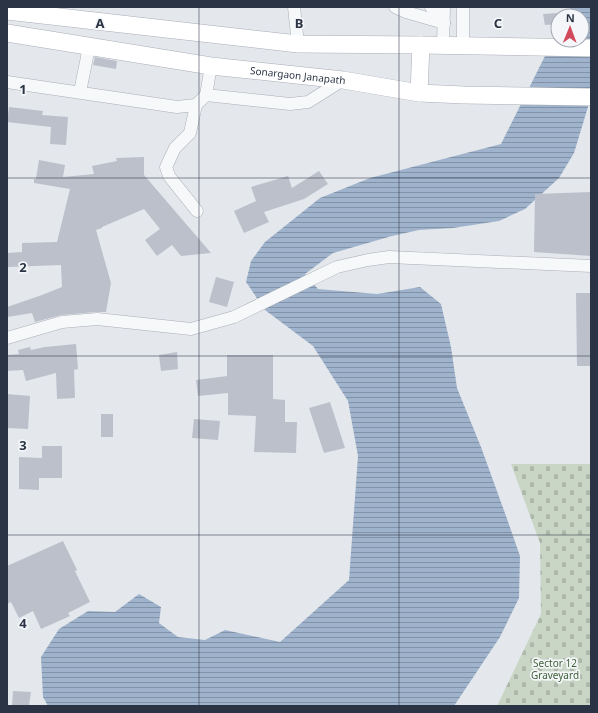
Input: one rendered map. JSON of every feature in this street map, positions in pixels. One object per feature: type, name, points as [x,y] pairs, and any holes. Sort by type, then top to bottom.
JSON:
[{"type":"main road","points":[[7,11],[298,44],[591,48]]},
{"type":"main road","name":"Sonargaon Janapath","points":[[7,33],[211,66],[343,80],[418,93],[591,97]]},
{"type":"main road","points":[[418,93],[421,45]]},
{"type":"street","points":[[294,7],[298,44]]},
{"type":"street","points":[[396,7],[406,12],[444,23]]},
{"type":"street","points":[[431,7],[444,23]]},
{"type":"street","points":[[443,46],[444,7]]},
{"type":"street","points":[[463,7],[463,46]]},
{"type":"street","points":[[80,92],[88,47]]},
{"type":"street","points":[[197,211],[169,176],[166,167],[175,148],[190,133],[196,105],[206,94],[211,66]]},
{"type":"street","points":[[206,94],[290,104],[308,102],[343,80]]},
{"type":"street","points":[[7,82],[177,107],[196,105]]},
{"type":"street","points":[[7,338],[62,322],[97,319],[191,329],[234,317],[337,267],[389,257],[591,266]]},
{"type":"green space","name":"Sector 12 Graveyard","points":[[511,464],[591,464],[591,706],[497,706],[541,614],[540,543]]},
{"type":"water","points":[[591,7],[591,97],[574,153],[559,178],[525,209],[499,221],[453,228],[419,230],[392,236],[333,253],[305,274],[318,289],[377,294],[420,287],[441,304],[451,347],[457,388],[481,447],[520,556],[519,598],[500,637],[454,706],[48,706],[43,697],[41,657],[59,629],[88,611],[115,612],[139,594],[161,607],[159,623],[178,637],[205,640],[225,630],[280,642],[349,580],[358,456],[348,401],[313,346],[265,310],[246,282],[251,261],[265,242],[320,198],[370,178],[501,144],[550,46],[550,48],[590,48],[590,8],[570,8]]},
{"type":"building","points":[[543,14],[550,14],[550,25],[545,25]]},
{"type":"building","points":[[95,57],[117,61],[116,69],[93,65]]},
{"type":"building","points":[[9,107],[43,111],[42,115],[68,117],[66,145],[50,144],[51,127],[7,122]]},
{"type":"building","points":[[144,157],[144,175],[211,253],[181,256],[172,245],[157,256],[145,240],[160,229],[144,209],[96,230],[111,283],[106,312],[61,315],[35,322],[32,313],[7,317],[7,307],[62,287],[61,265],[7,267],[7,253],[22,252],[22,243],[57,242],[70,189],[34,183],[39,160],[65,165],[63,177],[94,174],[92,166],[117,161],[116,158]]},
{"type":"building","points":[[319,171],[328,184],[304,199],[264,212],[269,222],[244,233],[234,211],[256,201],[251,187],[288,176],[292,188]]},
{"type":"building","points":[[591,192],[591,256],[534,252],[535,194]]},
{"type":"building","points":[[216,277],[234,282],[227,307],[209,302]]},
{"type":"building","points":[[576,293],[591,293],[591,366],[577,366]]},
{"type":"building","points":[[76,344],[78,369],[74,370],[75,398],[57,399],[56,373],[26,381],[23,370],[7,371],[7,355],[19,354],[18,350],[30,347],[31,350]]},
{"type":"building","points":[[177,352],[178,369],[161,371],[159,355]]},
{"type":"building","points":[[227,355],[273,355],[273,399],[285,400],[285,422],[297,422],[296,453],[254,452],[256,416],[228,415],[228,393],[198,396],[196,380],[227,376]]},
{"type":"building","points":[[7,394],[30,396],[28,429],[7,428]]},
{"type":"building","points":[[330,402],[345,448],[324,453],[309,408]]},
{"type":"building","points":[[101,414],[113,414],[113,437],[101,437]]},
{"type":"building","points":[[194,419],[220,421],[218,440],[192,438]]},
{"type":"building","points":[[42,446],[62,446],[62,478],[39,478],[39,490],[19,489],[19,457],[42,458]]},
{"type":"building","points":[[63,541],[90,602],[68,613],[70,616],[41,629],[33,611],[19,618],[11,602],[7,604],[7,566]]},
{"type":"building","points":[[13,691],[31,692],[29,706],[12,706]]}]
